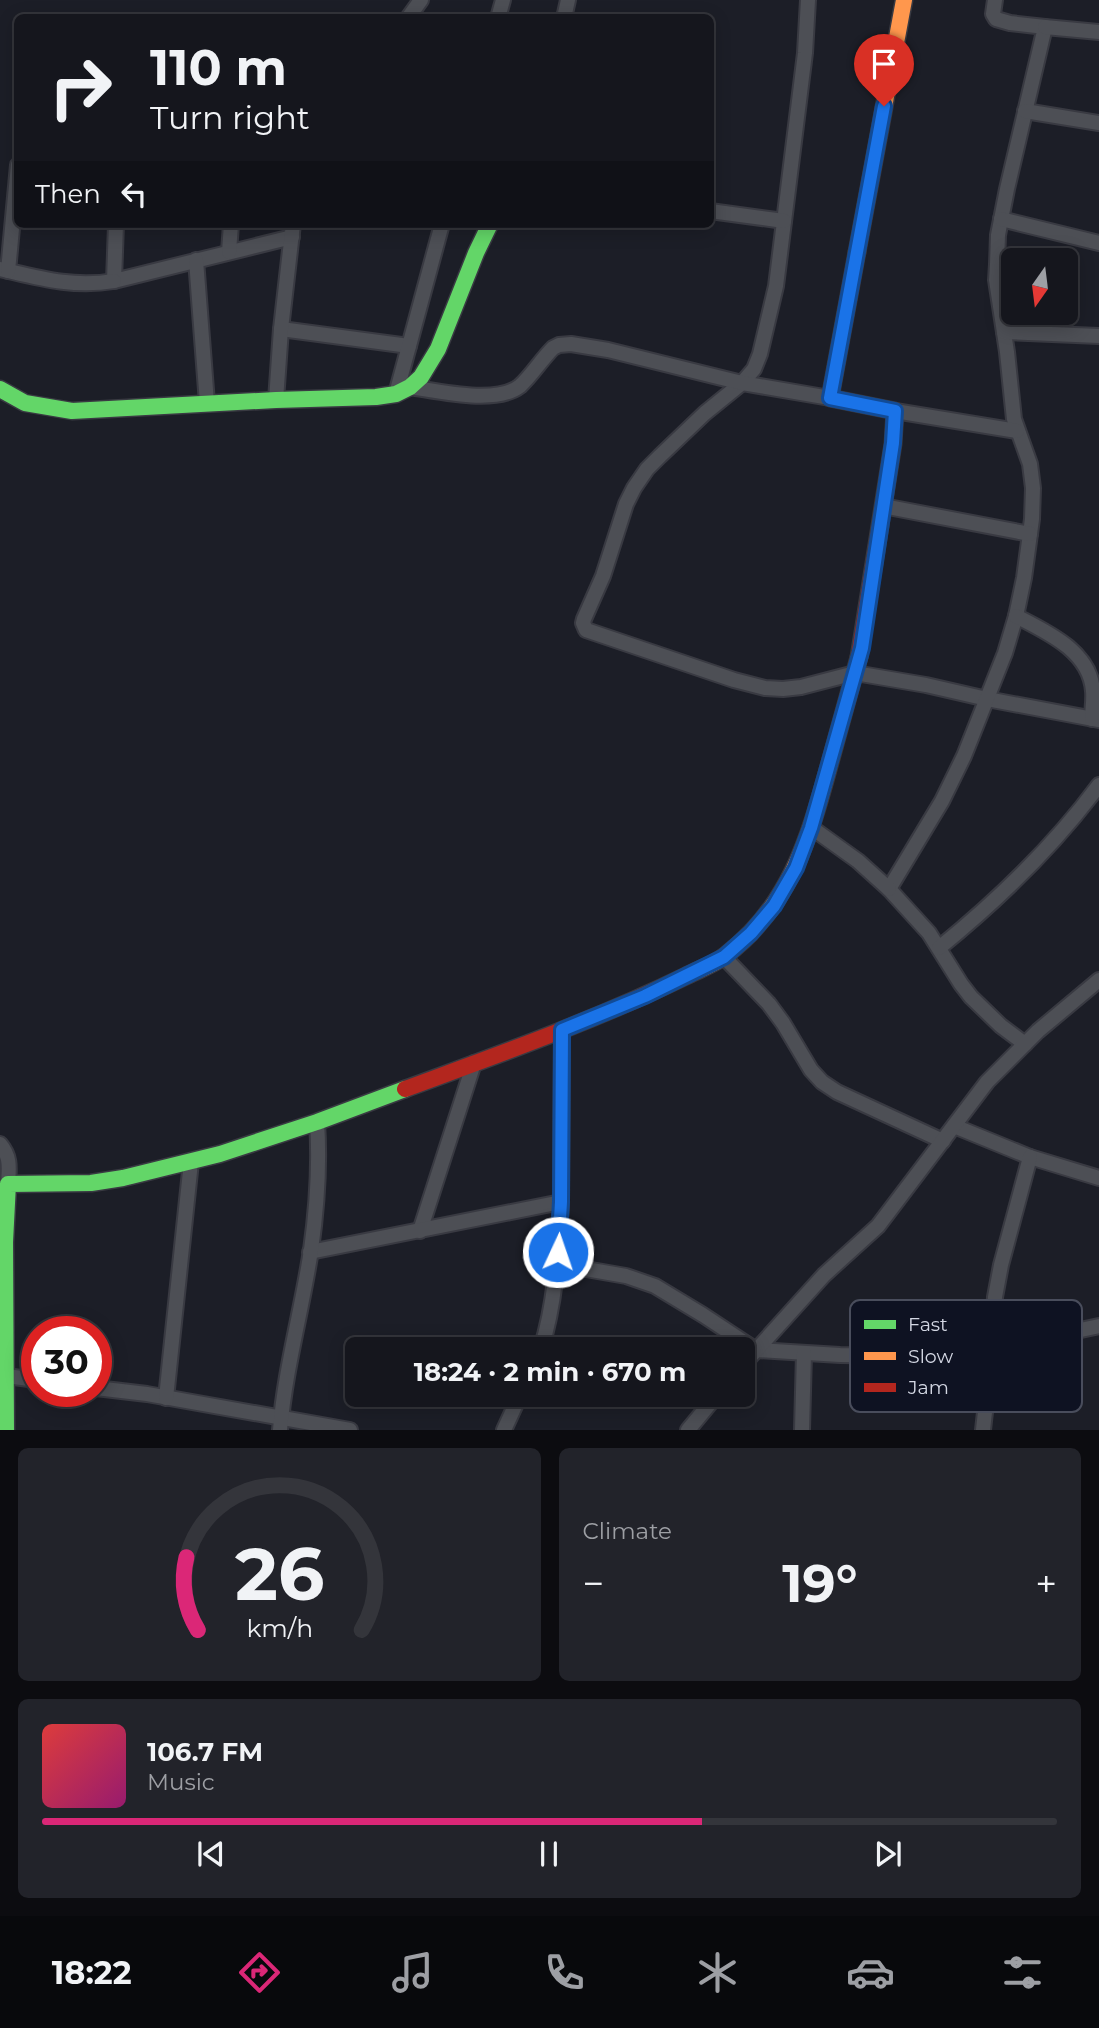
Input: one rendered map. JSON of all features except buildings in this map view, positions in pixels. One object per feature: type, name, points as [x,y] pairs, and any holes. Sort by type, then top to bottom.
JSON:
[{"type":"street","points":[[808,0],[805,53],[776,286],[765,339],[754,369],[742,383],[705,413],[660,456],[634,488],[626,504],[603,576],[584,619],[584,628],[696,668],[765,688],[801,687],[855,673],[1096,719],[1090,675],[1084,664],[1070,648],[1052,635],[1016,616]]},
{"type":"street","points":[[830,398],[904,0]]},
{"type":"street","points":[[995,0],[993,14],[996,19],[1010,23],[1099,32]]},
{"type":"street","points":[[889,889],[942,801],[964,756],[1016,616],[1030,534],[1033,488],[1030,464],[1014,419],[996,280],[998,235],[1045,27]]},
{"type":"street","points":[[1025,111],[1099,123]]},
{"type":"street","points":[[14,195],[4,270],[69,284],[93,285],[114,281],[229,252],[293,230],[276,400]]},
{"type":"street","points":[[714,212],[784,221]]},
{"type":"street","points":[[1001,219],[1099,243]]},
{"type":"street","points":[[114,281],[116,228]]},
{"type":"street","points":[[229,252],[231,228]]},
{"type":"street","points":[[403,391],[409,345],[441,228]]},
{"type":"street","points":[[403,391],[421,377],[438,349],[488,228]]},
{"type":"street","points":[[197,260],[207,403]]},
{"type":"street","points":[[281,329],[409,345]]},
{"type":"street","points":[[1004,332],[1099,336]]},
{"type":"street","points":[[0,389],[24,403],[72,411],[376,397],[403,391],[494,394],[510,392],[524,381],[553,348],[571,344],[608,350],[742,383],[1017,431]]},
{"type":"street","points":[[8,1184],[91,1183],[191,1162],[317,1122],[562,1030],[645,996],[724,957],[751,933],[774,906],[796,868],[811,828],[862,648],[893,443],[895,411]]},
{"type":"street","points":[[883,506],[1030,534]]},
{"type":"street","points":[[939,948],[1002,894],[1082,808],[1099,785]]},
{"type":"street","points":[[811,828],[858,861],[889,889],[922,924],[971,997],[1024,1044]]},
{"type":"street","points":[[724,957],[769,1004],[811,1070],[822,1082],[837,1092],[943,1141]]},
{"type":"street","points":[[756,1350],[824,1275],[878,1226],[988,1082],[1024,1044],[1099,980]]},
{"type":"street","points":[[545,1337],[550,1322],[557,1264],[561,1202],[562,1030]]},
{"type":"street","points":[[420,1231],[474,1063]]},
{"type":"street","points":[[281,1424],[316,1209],[319,1156],[317,1122]]},
{"type":"street","points":[[954,1126],[1030,1157],[1099,1178]]},
{"type":"street","points":[[0,1144],[7,1152],[10,1165],[5,1242],[6,1430]]},
{"type":"street","points":[[995,1300],[1001,1265],[1030,1157]]},
{"type":"street","points":[[166,1398],[191,1162]]},
{"type":"street","points":[[310,1252],[561,1202]]},
{"type":"street","points":[[557,1264],[626,1276],[654,1286],[756,1350],[850,1354]]},
{"type":"street","points":[[802,1430],[804,1353]]},
{"type":"street","points":[[6,1376],[21,1378]]},
{"type":"street","points":[[112,1390],[166,1398],[281,1424],[350,1430]]},
{"type":"street","points":[[505,1430],[515,1407]]},
{"type":"street","points":[[688,1430],[708,1407]]},
{"type":"street","points":[[983,1430],[985,1412]]},
{"type":"traffic: fast","points":[[0,389],[25,403],[72,411],[396,394],[421,377],[438,349],[488,228]]},
{"type":"traffic: fast","points":[[6,1430],[5,1242],[8,1184],[91,1183],[123,1178],[220,1154],[405,1089]]},
{"type":"traffic: slow","points":[[857,252],[904,0]]},
{"type":"traffic: slow","points":[[688,975],[722,958],[748,936],[766,915],[794,870],[813,820],[859,657]]},
{"type":"traffic: jam","points":[[857,252],[830,398],[895,411],[893,444],[859,657]]},
{"type":"traffic: jam","points":[[405,1089],[583,1022],[688,975]]},
{"type":"route","points":[[558,1252],[562,1030],[645,996],[724,957],[751,933],[774,906],[796,868],[811,828],[862,648],[893,443],[895,411],[830,398],[884,106]]}]
